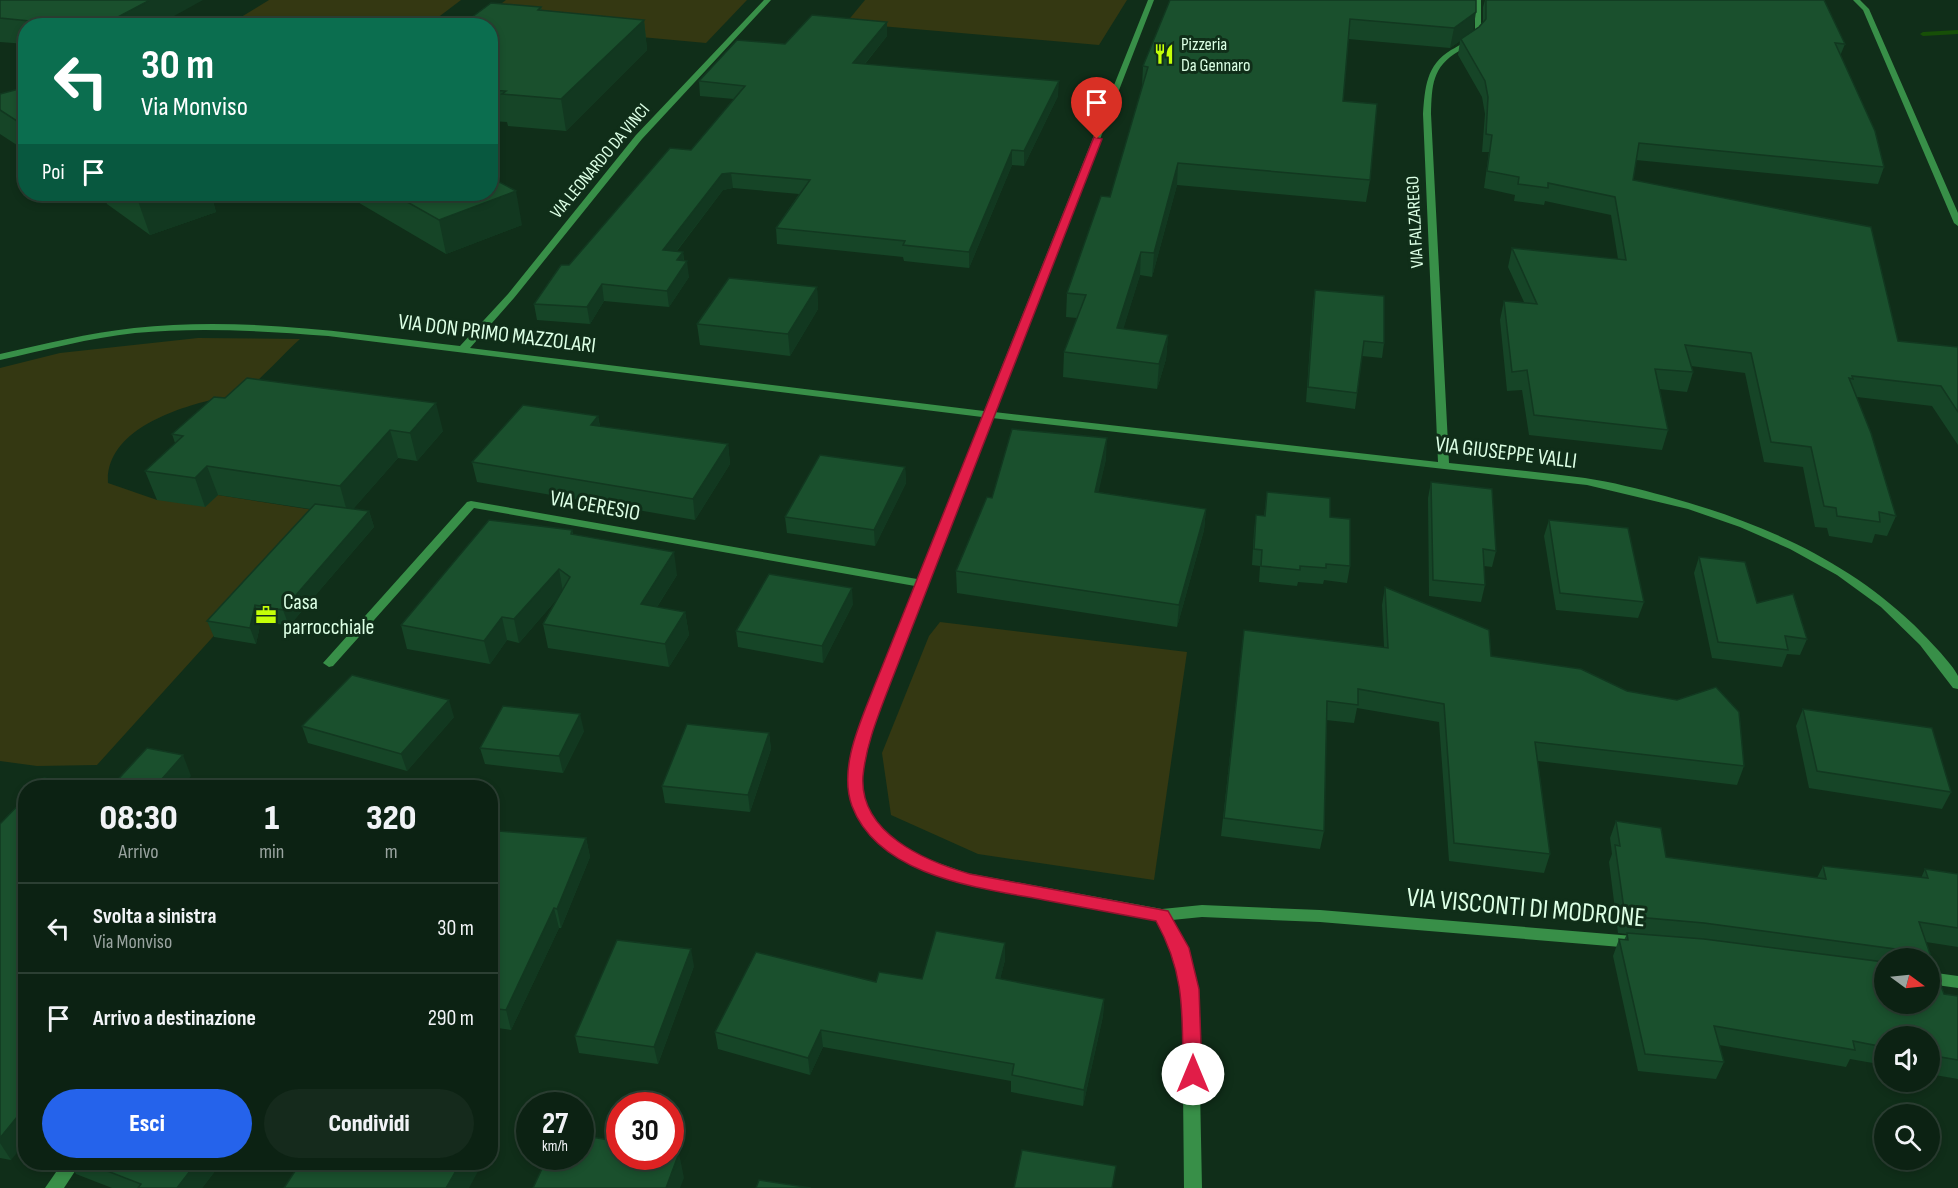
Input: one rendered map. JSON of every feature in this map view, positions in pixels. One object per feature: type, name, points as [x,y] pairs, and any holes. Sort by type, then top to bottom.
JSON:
[{"type":"street","name":"VIA LEONARDO DA VINCI","points":[[463,349],[510,296],[639,137],[768,0]]},
{"type":"street","name":"VIA VISCONTI DI MODRONE","points":[[1151,0],[863,735],[855,777],[859,805],[873,827],[898,850],[936,870],[970,880],[1162,915],[1202,911],[1320,916],[1654,944]]},
{"type":"street","name":"VIA FALZAREGO","points":[[1444,465],[1427,114],[1430,79],[1436,66],[1476,36],[1479,31],[1478,0]]},
{"type":"street","points":[[1856,0],[1866,9],[1958,223]]},
{"type":"street","name":"VIA DON PRIMO MAZZOLARI","points":[[0,357],[108,334],[183,327],[252,327],[328,333],[463,349],[989,415]]},
{"type":"street","name":"VIA GIUSEPPE VALLI","points":[[989,415],[1558,478],[1640,492],[1710,511],[1757,528],[1830,566],[1872,595],[1925,642],[1958,684]]},
{"type":"street","name":"VIA CERESIO","points":[[329,663],[471,504],[923,584]]},
{"type":"street","points":[[1162,915],[1180,948],[1190,989],[1193,1188]]},
{"type":"street","points":[[1940,980],[1958,982]]},
{"type":"street","points":[[54,1188],[66,1170]]},
{"type":"green space","points":[[269,0],[461,0],[437,18],[239,18]]},
{"type":"green space","points":[[506,0],[747,0],[706,43],[498,24],[498,18],[482,18]]},
{"type":"green space","points":[[865,0],[1127,0],[1099,45],[846,23]]},
{"type":"green space","points":[[198,338],[300,339],[242,393],[177,410],[160,417],[128,437],[117,450],[110,465],[108,483],[157,500],[218,495],[326,512],[97,765],[37,766],[0,761],[0,368],[60,353]]},
{"type":"green space","points":[[940,622],[1187,652],[1154,880],[978,854],[891,815],[882,753],[929,636]]},
{"type":"building","points":[[0,0],[150,0],[116,18],[18,18],[18,20],[0,18]]},
{"type":"building","points":[[1170,0],[1476,0],[1476,12],[1454,28],[1350,19],[1343,101],[1377,104],[1370,180],[1178,163],[1154,253],[1141,252],[1117,328],[1168,335],[1159,364],[1064,352],[1086,295],[1067,293],[1101,196],[1110,197],[1148,67],[1143,66]]},
{"type":"building","points":[[1486,0],[1824,0],[1845,44],[1835,43],[1875,131],[1884,167],[1639,143],[1633,180],[1871,227],[1898,341],[1958,347],[1958,412],[1941,386],[1852,376],[1853,379],[1849,378],[1871,433],[1896,516],[1879,512],[1880,522],[1837,516],[1836,508],[1824,506],[1811,447],[1771,442],[1751,353],[1685,345],[1693,372],[1655,369],[1668,430],[1534,415],[1527,370],[1512,372],[1504,301],[1537,304],[1512,248],[1626,260],[1615,197],[1548,183],[1548,188],[1518,184],[1519,177],[1487,171],[1492,135],[1486,134],[1488,97],[1485,81],[1461,39],[1479,27],[1486,19]]},
{"type":"building","points":[[491,3],[644,20],[561,99],[502,94],[506,91],[498,90],[498,18],[471,18]]},
{"type":"building","points":[[812,15],[887,22],[853,63],[1059,81],[1024,151],[1012,150],[969,252],[903,245],[905,241],[776,228],[810,180],[722,174],[663,250],[683,252],[677,260],[687,261],[667,291],[602,284],[587,307],[534,304],[561,265],[569,265],[670,148],[691,150],[745,86],[699,81],[737,40],[785,44]]},
{"type":"building","points":[[18,89],[18,122],[0,110],[0,94]]},
{"type":"building","points":[[498,181],[516,191],[498,198]]},
{"type":"building","points":[[405,201],[489,201],[439,220]]},
{"type":"building","points":[[729,278],[817,287],[788,334],[697,324]]},
{"type":"building","points":[[1315,290],[1384,296],[1384,343],[1364,341],[1357,393],[1308,387]]},
{"type":"building","points":[[247,378],[436,403],[410,433],[390,430],[340,486],[207,466],[195,478],[145,471],[183,436],[172,434],[214,397],[225,398]]},
{"type":"building","points":[[523,405],[598,416],[591,425],[728,444],[693,499],[472,462]]},
{"type":"building","points":[[1012,429],[1107,438],[1095,492],[1206,509],[1179,605],[956,571],[987,497],[992,498]]},
{"type":"building","points":[[820,455],[905,467],[874,530],[785,517]]},
{"type":"building","points":[[1431,482],[1492,489],[1496,551],[1483,549],[1485,585],[1433,580]]},
{"type":"building","points":[[1267,492],[1330,498],[1330,517],[1350,519],[1350,566],[1326,564],[1326,568],[1300,566],[1300,570],[1261,566],[1262,550],[1254,549],[1256,515],[1265,516]]},
{"type":"building","points":[[315,504],[369,511],[283,610],[255,605],[250,628],[207,621]]},
{"type":"building","points":[[489,520],[572,530],[571,534],[674,552],[641,604],[685,612],[665,644],[543,624],[570,577],[559,569],[514,619],[502,617],[484,641],[401,625]]},
{"type":"building","points":[[1549,520],[1628,528],[1644,602],[1560,593]]},
{"type":"building","points":[[1699,557],[1745,562],[1757,603],[1793,594],[1807,639],[1785,636],[1788,650],[1718,642]]},
{"type":"building","points":[[769,574],[852,588],[822,646],[736,631]]},
{"type":"building","points":[[1385,587],[1489,630],[1491,656],[1581,669],[1627,691],[1677,700],[1716,687],[1739,712],[1744,766],[1535,742],[1550,854],[1454,843],[1444,704],[1358,689],[1358,705],[1327,701],[1324,831],[1224,818],[1244,630],[1388,648]]},
{"type":"building","points":[[352,675],[449,700],[401,754],[302,726]]},
{"type":"building","points":[[503,706],[580,714],[559,756],[480,748]]},
{"type":"building","points":[[1803,709],[1932,728],[1951,792],[1817,771]]},
{"type":"building","points":[[687,724],[769,733],[748,795],[662,786]]},
{"type":"building","points":[[147,748],[183,755],[161,780],[117,780]]},
{"type":"building","points":[[18,805],[18,1116],[0,1138],[0,824]]},
{"type":"building","points":[[1616,821],[1661,828],[1666,857],[1826,879],[1823,866],[1928,878],[1925,869],[1958,874],[1958,928],[1919,922],[1928,948],[1888,948],[1704,923],[1625,916],[1615,845],[1620,846]]},
{"type":"building","points":[[499,831],[586,838],[557,909],[554,908],[506,1010],[498,1009]]},
{"type":"building","points":[[936,931],[1005,943],[996,978],[1104,999],[1084,1090],[1012,1075],[1014,1064],[821,1030],[808,1058],[715,1032],[756,952],[876,982],[879,972],[922,979]]},
{"type":"building","points":[[1627,933],[1704,939],[1874,961],[1874,1014],[1940,1014],[1940,982],[1944,994],[1958,996],[1958,1060],[1940,1057],[1940,1026],[1874,1026],[1874,1045],[1853,1041],[1855,1050],[1714,1026],[1724,1062],[1645,1054],[1619,939],[1628,940]]},
{"type":"building","points":[[617,940],[691,949],[654,1047],[575,1036]]},
{"type":"building","points":[[594,1137],[606,1140],[606,1170],[673,1170],[666,1188],[533,1188],[541,1170],[594,1170]]},
{"type":"building","points":[[1022,1150],[1116,1166],[1112,1188],[1014,1188]]},
{"type":"building","points":[[105,1170],[191,1170],[177,1188],[138,1188],[141,1184]]},
{"type":"building","points":[[296,1170],[456,1170],[446,1188],[284,1188]]},
{"type":"building","points":[[759,1180],[811,1188],[756,1188]]},
{"type":"waterway","points":[[1923,34],[1958,32]]},
{"type":"place","name":"Pizzeria Da Gennaro","points":[[1164,54]]},
{"type":"place","name":"Casa parrocchiale","points":[[266,615]]},
{"type":"route","points":[[1097,139],[881,687],[863,735],[855,777],[859,805],[873,827],[898,850],[936,870],[970,880],[1162,915],[1180,948],[1186,968],[1193,1012],[1193,1074]]}]
